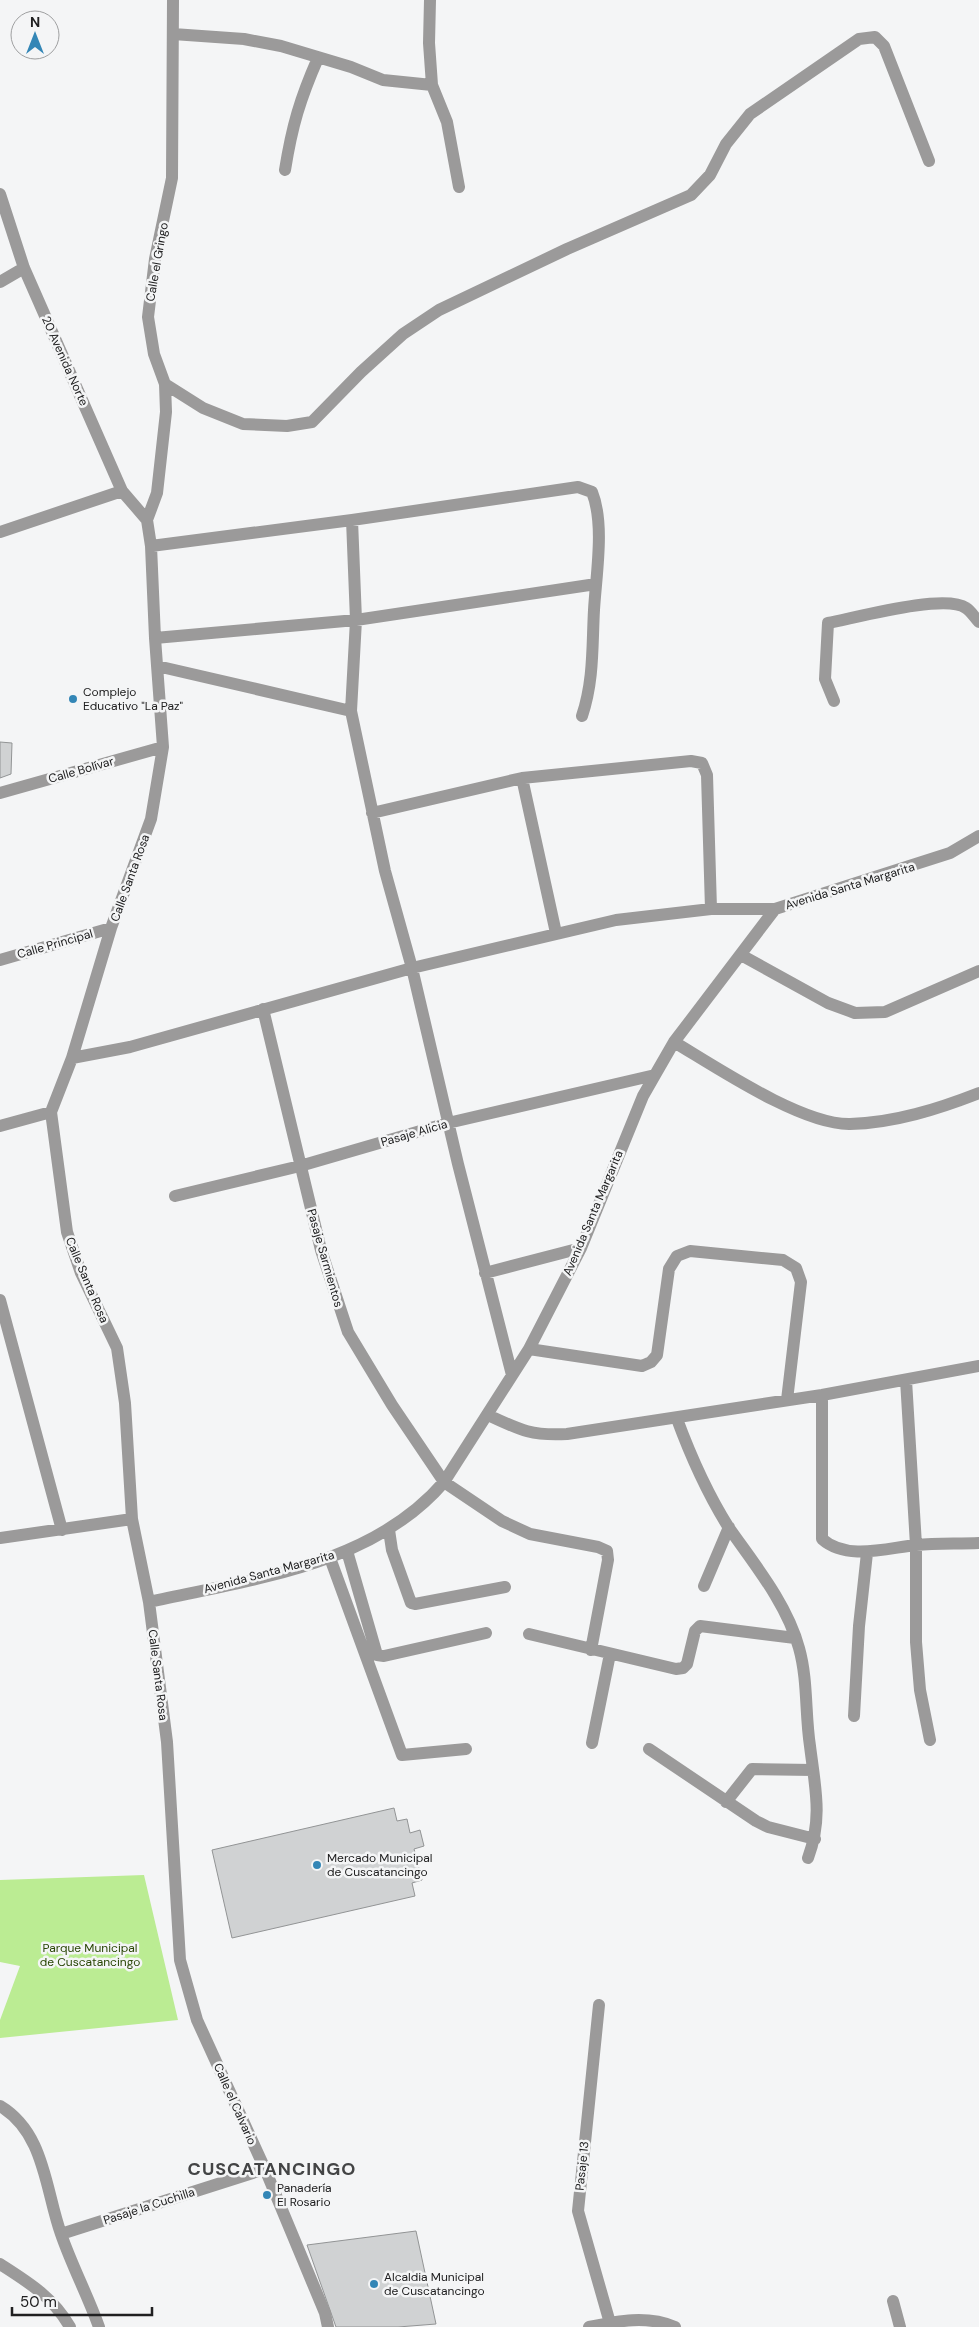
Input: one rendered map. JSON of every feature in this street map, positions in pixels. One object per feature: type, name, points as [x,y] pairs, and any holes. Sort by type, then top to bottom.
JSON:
[{"type":"street","name":"Calle el Gringo","points":[[147,520],[157,493],[166,412],[165,384],[154,354],[148,317],[155,259],[172,178],[173,0]]},
{"type":"street","points":[[430,0],[428,43],[432,85],[447,122],[459,187]]},
{"type":"street","points":[[173,34],[244,39],[281,46],[351,67],[383,80],[432,85]]},
{"type":"street","points":[[165,384],[202,408],[243,424],[287,426],[312,422],[404,334],[438,310],[567,249],[690,195],[710,175],[726,144],[750,114],[859,39],[875,37],[884,46],[929,161]]},
{"type":"street","points":[[285,170],[293,124],[302,94],[318,58]]},
{"type":"street","name":"20 Avenida Norte","points":[[0,194],[24,268],[122,491],[147,520]]},
{"type":"street","points":[[0,282],[24,268]]},
{"type":"street","points":[[151,546],[352,520],[578,487],[592,492],[597,504],[598,561],[593,671],[589,696],[582,716]]},
{"type":"street","points":[[0,532],[122,491]]},
{"type":"street","name":"Calle Santa Rosa","points":[[147,520],[151,546],[163,747],[152,819],[111,928],[72,1058],[51,1112],[67,1232],[81,1273],[117,1348],[125,1403],[132,1519],[149,1602],[166,1742],[180,1960],[197,2020]]},
{"type":"street","points":[[352,520],[356,620],[352,711],[385,871],[412,968],[448,1123],[512,1375]]},
{"type":"street","points":[[155,638],[356,620],[596,584]]},
{"type":"street","points":[[834,701],[825,679],[828,623],[876,614],[900,607],[946,603],[965,607],[979,622]]},
{"type":"street","points":[[157,666],[352,711]]},
{"type":"street","name":"Calle Bolívar","points":[[0,793],[163,747]]},
{"type":"street","points":[[372,813],[522,778],[691,761],[702,764],[707,775],[711,909]]},
{"type":"street","points":[[522,778],[556,934]]},
{"type":"street","name":"Avenida Santa Margarita","points":[[149,1602],[330,1558],[389,1530],[430,1499],[444,1482],[530,1349],[581,1248],[643,1096],[674,1042],[775,909],[950,853],[979,836]]},
{"type":"street","points":[[72,1058],[130,1047],[412,968],[616,920],[711,909],[775,909]]},
{"type":"street","name":"Calle Principal","points":[[0,960],[111,928]]},
{"type":"street","points":[[741,955],[828,1003],[855,1013],[885,1012],[979,971]]},
{"type":"street","name":"Pasaje Sarmientos","points":[[263,1009],[321,1250],[348,1332],[392,1405],[444,1482]]},
{"type":"street","points":[[674,1042],[761,1094],[814,1117],[848,1124],[906,1117],[979,1093]]},
{"type":"street","name":"Pasaje Alicia","points":[[175,1196],[300,1166],[448,1123],[655,1075]]},
{"type":"street","points":[[0,1126],[51,1112]]},
{"type":"street","points":[[485,1272],[581,1248]]},
{"type":"street","points":[[530,1349],[642,1366],[657,1355],[669,1269],[677,1256],[690,1251],[783,1260],[796,1268],[800,1282],[787,1400]]},
{"type":"street","points":[[0,1300],[62,1530]]},
{"type":"street","points":[[488,1415],[518,1429],[540,1435],[567,1434],[677,1419],[979,1366]]},
{"type":"street","points":[[906,1380],[916,1545],[916,1642],[920,1690],[930,1740]]},
{"type":"street","points":[[822,1395],[822,1539],[827,1543],[867,1553],[916,1545],[979,1543]]},
{"type":"street","points":[[677,1419],[703,1482],[729,1527],[762,1574],[795,1638],[804,1671],[818,1808],[815,1839],[808,1858]]},
{"type":"street","points":[[444,1482],[502,1521],[530,1534],[598,1547],[606,1551],[608,1560],[591,1650]]},
{"type":"street","points":[[0,1538],[132,1519]]},
{"type":"street","points":[[704,1586],[729,1527]]},
{"type":"street","points":[[389,1530],[392,1550],[411,1603],[415,1604],[505,1587]]},
{"type":"street","points":[[347,1551],[378,1655],[384,1656],[486,1633]]},
{"type":"street","points":[[854,1716],[857,1643],[867,1553]]},
{"type":"street","points":[[330,1558],[402,1755],[466,1749]]},
{"type":"street","points":[[529,1634],[591,1650],[680,1669],[687,1664],[695,1631],[700,1626],[795,1638]]},
{"type":"street","points":[[592,1743],[610,1654]]},
{"type":"street","points":[[649,1749],[726,1802],[768,1827],[815,1839]]},
{"type":"street","points":[[726,1802],[752,1769],[813,1770]]},
{"type":"street","name":"Pasaje 13","points":[[599,2005],[578,2211],[610,2323]]},
{"type":"street","name":"Calle el Calvario","points":[[197,2020],[265,2169],[325,2313],[328,2327]]},
{"type":"street","points":[[0,2106],[18,2120],[37,2146],[61,2234],[100,2327]]},
{"type":"street","name":"Pasaje la Cuchilla","points":[[61,2234],[265,2169]]},
{"type":"street","points":[[0,2264],[44,2294],[61,2312],[70,2327]]},
{"type":"street","points":[[893,2301],[900,2327]]},
{"type":"street","points":[[589,2327],[642,2320],[659,2322],[675,2327]]},
{"type":"green space","name":"Parque Municipal de Cuscatancingo","points":[[144,1875],[178,2020],[0,2038],[0,2020],[20,1966],[0,1962],[0,1880]]},
{"type":"building","points":[[0,742],[12,743],[11,774],[0,778]]},
{"type":"building","name":"Mercado Municipal de Cuscatancingo","points":[[394,1808],[397,1821],[407,1819],[410,1833],[420,1830],[424,1846],[414,1849],[422,1880],[412,1883],[415,1896],[232,1938],[212,1850]]},
{"type":"building","name":"Alcaldia Municipal de Cuscatancingo","points":[[416,2231],[436,2324],[398,2327],[336,2327],[307,2245]]},
{"type":"place","name":"Complejo Educativo \"La Paz\"","points":[[73,699]]},
{"type":"place","name":"Mercado Municipal de Cuscatancingo","points":[[317,1865]]},
{"type":"place","name":"Panadería El Rosario","points":[[267,2195]]},
{"type":"place","name":"Alcaldia Municipal de Cuscatancingo","points":[[374,2284]]},
{"type":"district","name":"CUSCATANCINGO","points":[[272,2169]]}]
